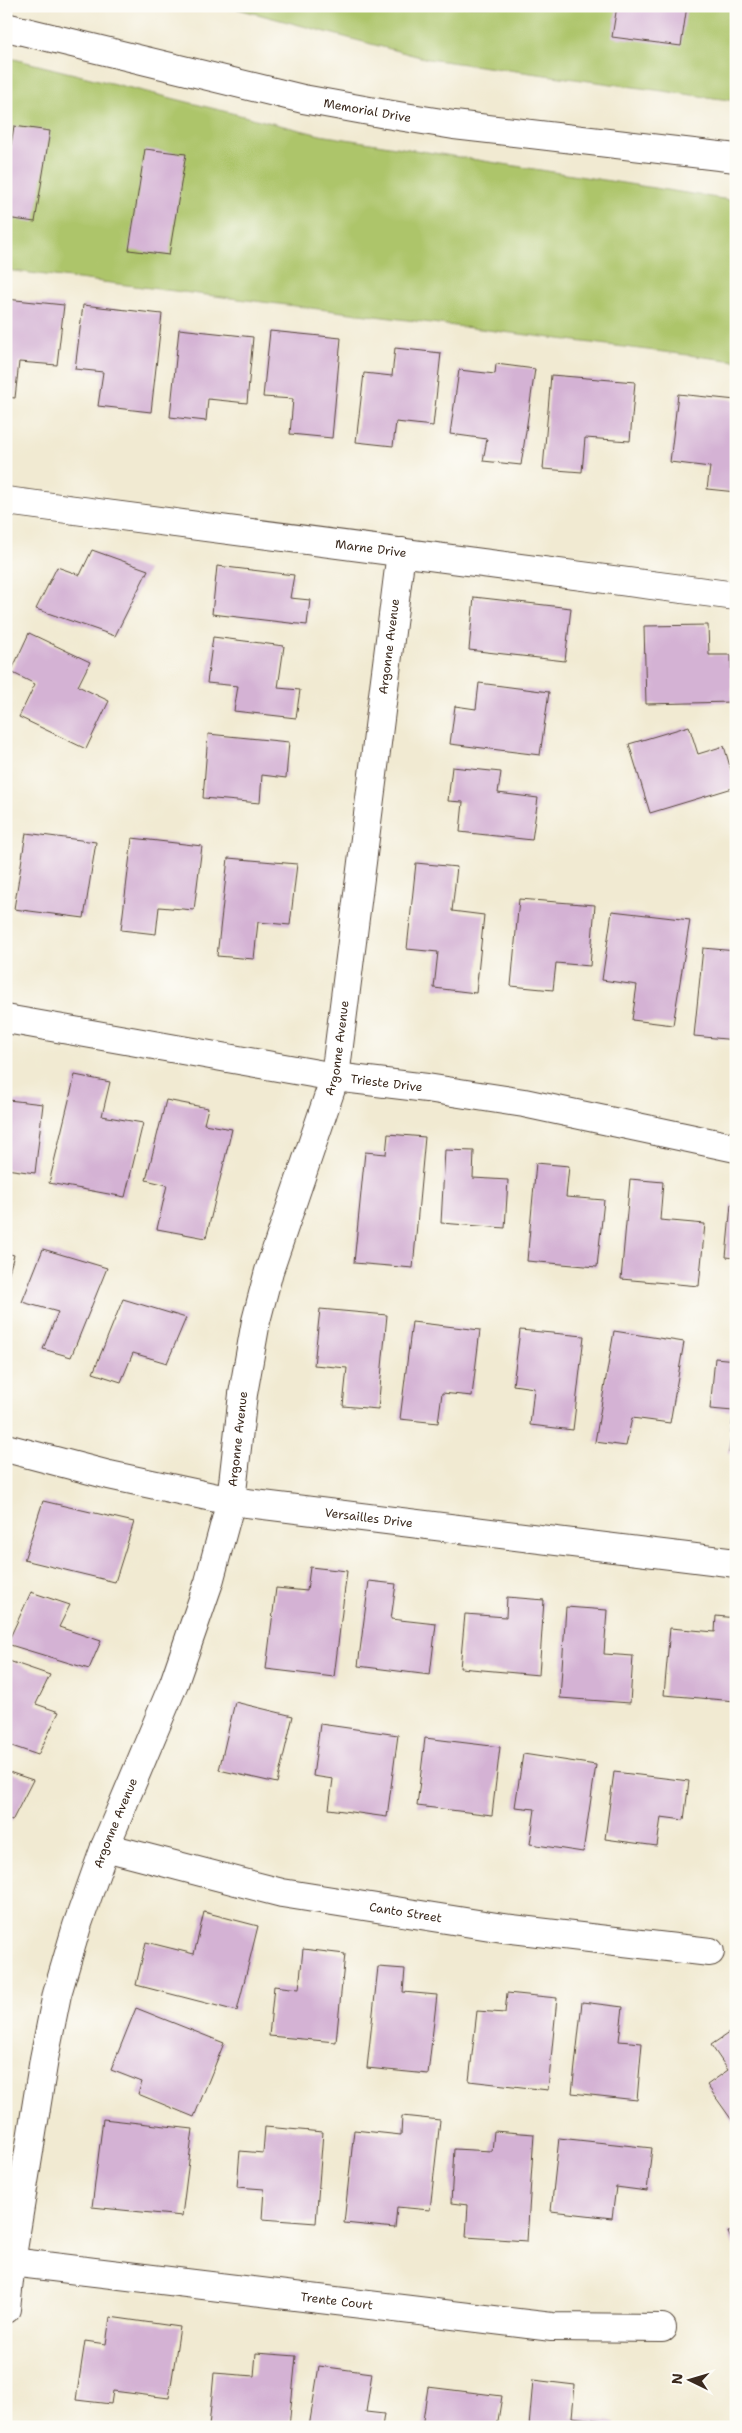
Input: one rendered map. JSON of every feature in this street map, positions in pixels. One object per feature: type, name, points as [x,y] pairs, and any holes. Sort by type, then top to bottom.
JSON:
[{"type":"street","name":"Memorial Drive","points":[[6,27],[303,99],[386,114],[454,125],[736,158]]},
{"type":"street","name":"Marne Drive","points":[[6,501],[736,596]]},
{"type":"street","name":"Argonne Avenue","points":[[6,2310],[11,2262],[44,2059],[57,1994],[77,1926],[105,1847],[174,1683],[209,1582],[230,1501],[243,1394],[256,1321],[269,1271],[335,1078],[402,552]]},
{"type":"street","name":"Trieste Drive","points":[[6,1019],[335,1078],[427,1088],[524,1103],[736,1148]]},
{"type":"street","name":"Versailles Drive","points":[[6,1448],[109,1475],[230,1501],[736,1563]]},
{"type":"street","name":"Canto Street","points":[[105,1847],[282,1893],[503,1928],[710,1952]]},
{"type":"street","name":"Trente Court","points":[[11,2262],[552,2327],[662,2328]]},
{"type":"green space","points":[[227,6],[736,6],[736,101],[428,59]]},
{"type":"green space","points":[[6,57],[320,135],[736,201],[736,361],[6,270]]},
{"type":"building","points":[[617,6],[687,6],[681,46],[612,37]]},
{"type":"building","points":[[14,126],[50,131],[35,222],[6,218],[6,175]]},
{"type":"building","points":[[145,149],[186,154],[169,255],[129,250]]},
{"type":"building","points":[[6,299],[64,305],[57,365],[19,362],[15,398],[6,397]]},
{"type":"building","points":[[83,305],[162,314],[151,412],[98,406],[103,372],[75,369]]},
{"type":"building","points":[[179,329],[253,337],[247,403],[208,399],[206,421],[170,417]]},
{"type":"building","points":[[270,331],[341,338],[332,438],[290,434],[293,399],[263,397]]},
{"type":"building","points":[[395,348],[441,353],[433,426],[396,422],[393,446],[356,442],[364,373],[392,376]]},
{"type":"building","points":[[496,364],[535,369],[521,465],[483,461],[487,439],[450,434],[459,370],[495,374]]},
{"type":"building","points":[[551,375],[635,382],[630,441],[585,438],[582,472],[543,469]]},
{"type":"building","points":[[678,394],[736,400],[736,492],[707,489],[710,467],[670,462]]},
{"type":"building","points":[[92,550],[148,570],[115,636],[36,609],[57,567],[80,575]]},
{"type":"building","points":[[217,566],[294,575],[290,598],[310,600],[307,625],[212,614]]},
{"type":"building","points":[[474,597],[571,608],[565,661],[469,650]]},
{"type":"building","points":[[708,625],[709,655],[731,655],[732,702],[646,704],[644,626]]},
{"type":"building","points":[[29,633],[90,662],[78,686],[109,701],[86,749],[19,717],[35,684],[11,672]]},
{"type":"building","points":[[213,637],[284,646],[278,688],[300,690],[296,718],[234,711],[238,686],[207,683]]},
{"type":"building","points":[[479,683],[549,692],[540,755],[450,744],[455,706],[476,709]]},
{"type":"building","points":[[689,726],[698,754],[724,746],[736,787],[650,813],[629,744]]},
{"type":"building","points":[[208,734],[289,742],[286,778],[262,775],[260,803],[203,798]]},
{"type":"building","points":[[452,767],[501,772],[498,793],[538,798],[532,840],[460,832],[463,802],[448,801]]},
{"type":"building","points":[[26,833],[96,842],[84,918],[14,909]]},
{"type":"building","points":[[132,838],[202,846],[194,910],[159,907],[156,934],[121,930]]},
{"type":"building","points":[[228,858],[297,864],[290,925],[258,922],[254,959],[217,956]]},
{"type":"building","points":[[416,863],[457,867],[452,911],[484,915],[476,993],[434,988],[438,952],[407,949]]},
{"type":"building","points":[[519,899],[595,905],[590,966],[556,963],[553,990],[511,986]]},
{"type":"building","points":[[612,911],[690,920],[673,1025],[632,1020],[637,985],[602,980]]},
{"type":"building","points":[[703,948],[736,951],[736,1040],[694,1036]]},
{"type":"building","points":[[6,1069],[12,1069],[8,1100],[43,1104],[35,1173],[6,1169]]},
{"type":"building","points":[[75,1075],[110,1082],[102,1116],[143,1123],[125,1197],[49,1183]]},
{"type":"building","points":[[166,1100],[208,1108],[204,1124],[232,1129],[206,1238],[157,1229],[167,1185],[146,1180]]},
{"type":"building","points":[[388,1134],[425,1137],[413,1268],[354,1263],[365,1152],[386,1154]]},
{"type":"building","points":[[445,1150],[474,1151],[473,1178],[508,1180],[505,1228],[441,1223]]},
{"type":"building","points":[[536,1163],[569,1166],[566,1197],[604,1200],[597,1267],[527,1261]]},
{"type":"building","points":[[630,1179],[663,1182],[660,1220],[705,1224],[699,1286],[621,1279]]},
{"type":"building","points":[[731,1204],[736,1205],[736,1258],[726,1257]]},
{"type":"building","points":[[43,1249],[107,1268],[71,1357],[43,1349],[58,1312],[22,1302]]},
{"type":"building","points":[[6,1253],[14,1255],[7,1279],[6,1279]]},
{"type":"building","points":[[123,1299],[186,1318],[167,1363],[133,1353],[121,1382],[93,1373]]},
{"type":"building","points":[[320,1309],[387,1315],[378,1409],[343,1406],[347,1368],[314,1365]]},
{"type":"building","points":[[412,1322],[480,1330],[472,1396],[442,1393],[438,1423],[400,1419]]},
{"type":"building","points":[[520,1330],[584,1336],[573,1430],[530,1425],[534,1388],[513,1385]]},
{"type":"building","points":[[614,1331],[684,1342],[670,1423],[632,1418],[626,1446],[595,1442]]},
{"type":"building","points":[[715,1358],[736,1360],[736,1453],[729,1453],[733,1411],[710,1409]]},
{"type":"building","points":[[43,1501],[134,1522],[115,1582],[24,1560]]},
{"type":"building","points":[[310,1567],[347,1571],[334,1677],[266,1669],[276,1588],[307,1591]]},
{"type":"building","points":[[369,1581],[396,1584],[391,1619],[436,1624],[430,1675],[358,1666]]},
{"type":"building","points":[[31,1592],[70,1605],[59,1627],[101,1641],[89,1669],[7,1644]]},
{"type":"building","points":[[507,1597],[544,1600],[539,1675],[460,1668],[465,1614],[506,1617]]},
{"type":"building","points":[[566,1607],[607,1610],[604,1654],[633,1656],[630,1703],[560,1698]]},
{"type":"building","points":[[716,1616],[736,1618],[736,1701],[664,1695],[670,1628],[715,1632]]},
{"type":"building","points":[[6,1660],[50,1675],[36,1704],[59,1712],[38,1755],[6,1744]]},
{"type":"building","points":[[235,1702],[293,1716],[277,1783],[219,1770]]},
{"type":"building","points":[[320,1724],[398,1735],[387,1817],[329,1809],[333,1779],[313,1776]]},
{"type":"building","points":[[425,1738],[500,1747],[492,1815],[417,1806]]},
{"type":"building","points":[[523,1754],[596,1765],[583,1852],[530,1844],[535,1809],[515,1807]]},
{"type":"building","points":[[6,1771],[33,1780],[12,1821],[6,1819]]},
{"type":"building","points":[[614,1772],[689,1781],[684,1820],[661,1817],[657,1846],[605,1839]]},
{"type":"building","points":[[204,1912],[258,1926],[237,2011],[136,1985],[146,1942],[194,1954]]},
{"type":"building","points":[[303,1949],[345,1954],[336,2042],[269,2036],[274,1986],[299,1989]]},
{"type":"building","points":[[378,1967],[405,1969],[403,1992],[437,1995],[428,2074],[367,2068]]},
{"type":"building","points":[[507,1993],[557,1998],[548,2090],[469,2081],[477,2011],[505,2013]]},
{"type":"building","points":[[582,2002],[623,2007],[619,2041],[642,2043],[637,2100],[572,2093]]},
{"type":"building","points":[[136,2008],[224,2043],[194,2117],[138,2094],[142,2082],[111,2070]]},
{"type":"building","points":[[736,2028],[736,2126],[707,2085],[728,2070],[711,2045]]},
{"type":"building","points":[[402,2116],[440,2120],[430,2210],[397,2207],[395,2228],[344,2223],[354,2130],[401,2135]]},
{"type":"building","points":[[103,2119],[193,2129],[182,2216],[92,2207]]},
{"type":"building","points":[[265,2127],[323,2132],[316,2223],[262,2219],[264,2189],[237,2187],[240,2151],[263,2153]]},
{"type":"building","points":[[494,2131],[534,2134],[527,2241],[466,2237],[468,2205],[451,2203],[454,2149],[492,2151]]},
{"type":"building","points":[[559,2138],[652,2148],[647,2191],[616,2187],[612,2218],[551,2211]]},
{"type":"building","points":[[736,2231],[736,2251],[728,2232]]},
{"type":"building","points":[[110,2317],[180,2327],[169,2398],[113,2391],[111,2404],[76,2400],[85,2341],[106,2344]]},
{"type":"building","points":[[256,2353],[296,2356],[289,2427],[209,2427],[214,2373],[254,2376]]},
{"type":"building","points":[[319,2366],[372,2373],[366,2412],[384,2414],[382,2427],[309,2427]]},
{"type":"building","points":[[533,2380],[575,2385],[572,2417],[615,2422],[615,2427],[529,2427]]},
{"type":"building","points":[[428,2387],[502,2396],[497,2427],[422,2427]]}]
